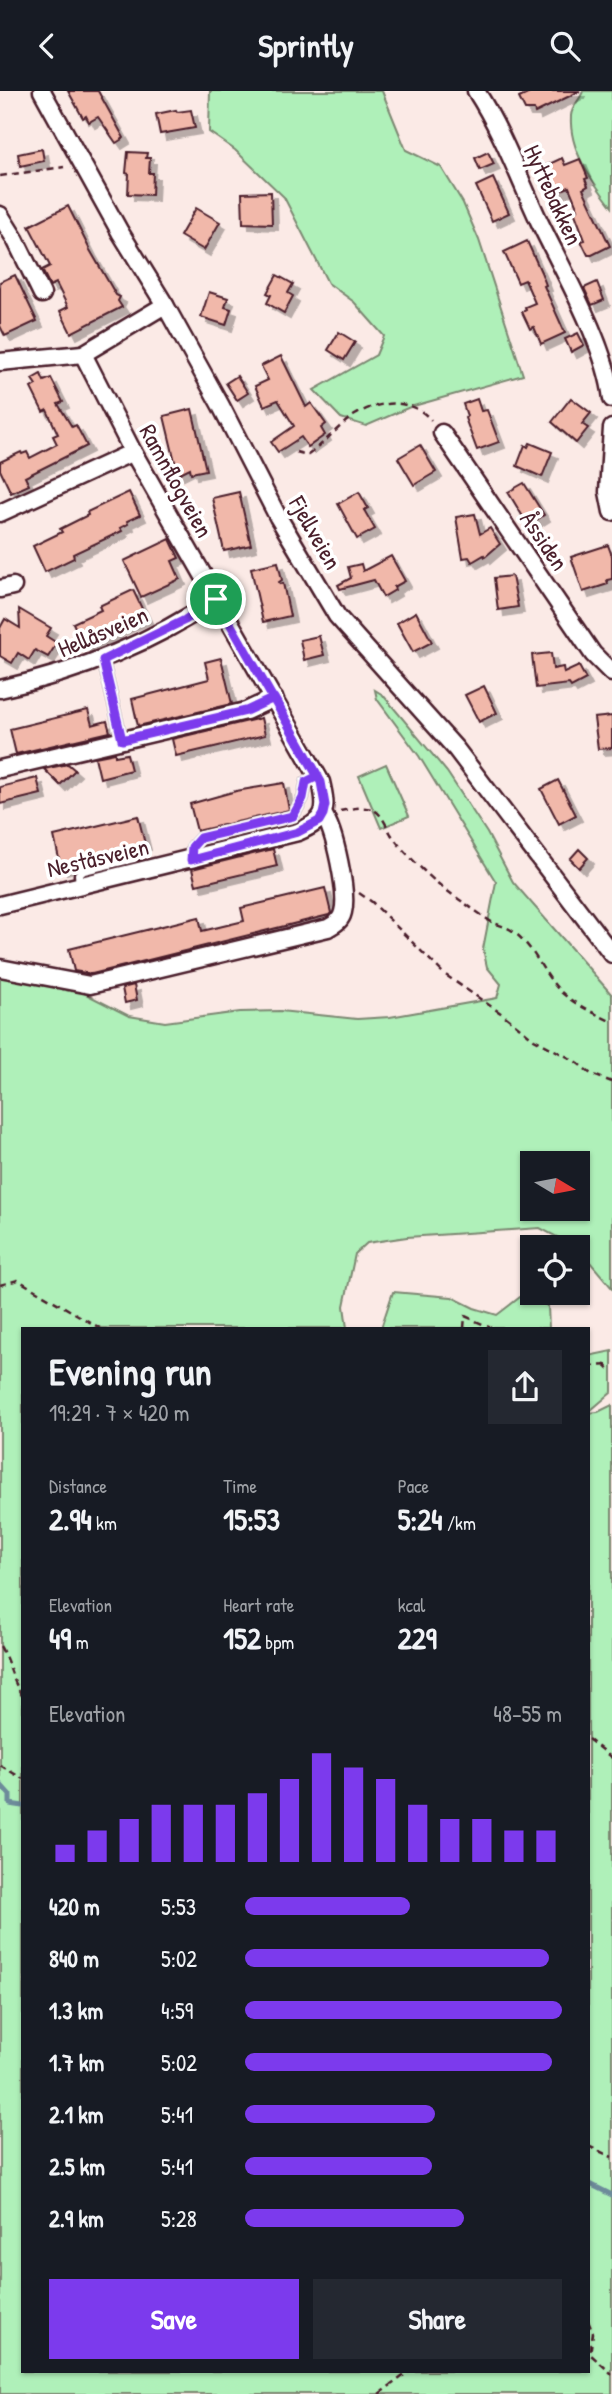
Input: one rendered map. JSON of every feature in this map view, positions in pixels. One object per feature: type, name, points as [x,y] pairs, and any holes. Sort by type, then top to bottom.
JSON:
[{"type":"street","name":"Fjellveien","points":[[42,91],[120,232],[165,305],[278,516],[337,616],[456,749],[612,954]]},
{"type":"street","name":"Hyttebakken","points":[[476,91],[495,125],[590,328],[608,377],[612,399]]},
{"type":"street","points":[[0,215],[42,294]]},
{"type":"street","points":[[0,362],[83,354],[165,305]]},
{"type":"street","name":"Ramnflogveien","points":[[0,968],[90,985],[328,928],[338,922],[344,910],[334,836],[330,823],[323,814],[324,795],[318,776],[133,452],[83,354]]},
{"type":"street","points":[[612,428],[608,492],[612,512]]},
{"type":"street","name":"Åssiden","points":[[442,433],[593,654],[612,673]]},
{"type":"street","points":[[0,513],[133,452]]},
{"type":"street","name":"Hellåsveien","points":[[0,689],[42,680],[103,660],[185,620],[216,599]]},
{"type":"street","points":[[0,769],[246,711],[274,698]]},
{"type":"street","name":"Neståsveien","points":[[0,905],[298,832],[313,826],[323,814]]},
{"type":"lane","points":[[103,660],[122,740]]},
{"type":"lane","points":[[191,860],[192,847],[200,838],[293,816],[303,798],[306,782],[318,776]]},
{"type":"lane","points":[[80,886],[79,874],[84,870],[134,858]]},
{"type":"path","points":[[0,176],[71,165]]},
{"type":"path","points":[[296,452],[308,455],[356,415],[369,409],[388,404],[406,404],[424,412]]},
{"type":"path","points":[[323,814],[365,807],[376,811],[404,852],[437,884],[460,902],[477,910],[487,920],[506,926],[517,934],[530,947],[560,991],[612,1022]]},
{"type":"path","points":[[341,880],[372,902],[444,974],[534,1039],[575,1061],[591,1074],[612,1082]]},
{"type":"path","points":[[0,1285],[18,1280],[98,1327]]},
{"type":"path","points":[[464,1327],[465,1316],[489,1327]]},
{"type":"path","points":[[604,1364],[612,1373]]},
{"type":"path","points":[[590,1366],[612,1365]]},
{"type":"path","points":[[0,1646],[6,1655],[14,1685],[21,1694]]},
{"type":"path","points":[[590,1741],[612,1758]]},
{"type":"path","points":[[0,1765],[12,1774],[21,1776]]},
{"type":"path","points":[[590,2147],[612,2157]]},
{"type":"path","points":[[590,2326],[593,2333],[590,2354],[612,2374]]},
{"type":"path","points":[[379,2394],[407,2373]]},
{"type":"green space","points":[[210,91],[382,91],[406,150],[441,167],[463,203],[479,240],[523,375],[410,407],[366,426],[341,418],[314,390],[376,355],[384,336],[354,302],[328,283],[284,197],[235,150],[209,132]]},
{"type":"green space","points":[[583,91],[612,91],[612,207],[583,165],[571,129],[571,113]]},
{"type":"green space","points":[[375,690],[383,695],[447,772],[487,833],[513,882],[612,995],[612,1288],[590,1262],[590,1235],[553,1235],[540,1228],[407,1237],[367,1243],[355,1254],[344,1306],[347,1327],[21,1327],[21,2373],[590,2373],[590,1413],[612,1405],[612,2394],[0,2394],[0,974],[78,990],[129,1016],[165,1022],[240,1012],[280,1011],[357,1019],[390,1017],[497,998],[501,984],[487,967],[483,949],[496,882],[419,756],[377,699]]},
{"type":"green space","points":[[386,764],[409,816],[381,828],[359,776]]},
{"type":"green space","points":[[393,1292],[452,1297],[497,1315],[520,1297],[520,1305],[548,1306],[549,1327],[381,1327]]},
{"type":"green space","points":[[612,1351],[612,1392],[591,1410],[590,1410],[590,1356]]},
{"type":"building","points":[[68,91],[98,91],[124,138],[116,143],[98,117],[89,122],[86,116],[83,118]]},
{"type":"building","points":[[534,91],[580,91],[535,113],[534,110],[525,110],[519,98]]},
{"type":"building","points":[[191,110],[195,128],[160,134],[156,114]]},
{"type":"building","points":[[42,149],[44,161],[20,166],[18,154]]},
{"type":"building","points":[[128,152],[147,153],[146,158],[150,158],[149,173],[153,173],[152,195],[128,194]]},
{"type":"building","points":[[488,152],[494,164],[480,170],[475,158]]},
{"type":"building","points":[[562,158],[565,165],[580,159],[588,178],[585,179],[588,186],[583,189],[610,246],[592,255],[588,255],[581,241],[585,240],[574,211],[578,209],[569,187],[557,192],[545,166]]},
{"type":"building","points":[[493,178],[509,213],[492,221],[476,186]]},
{"type":"building","points":[[271,192],[272,224],[243,223],[242,193]]},
{"type":"building","points":[[68,206],[90,250],[116,295],[120,297],[118,301],[122,307],[71,333],[60,311],[68,307],[56,283],[50,286],[42,270],[50,266],[29,226]]},
{"type":"building","points":[[196,208],[220,222],[204,250],[180,236]]},
{"type":"building","points":[[527,241],[565,333],[541,344],[534,327],[530,329],[522,312],[526,310],[525,307],[535,303],[525,280],[518,283],[504,252]]},
{"type":"building","points":[[15,275],[37,321],[5,336],[0,326],[0,282]]},
{"type":"building","points":[[277,275],[293,284],[288,293],[293,296],[284,313],[267,303],[271,295],[267,293]]},
{"type":"building","points":[[597,282],[604,300],[592,305],[584,288]]},
{"type":"building","points":[[209,292],[228,298],[225,307],[231,309],[226,325],[201,317]]},
{"type":"building","points":[[339,332],[355,342],[344,360],[328,350]]},
{"type":"building","points":[[578,333],[584,345],[571,352],[565,339]]},
{"type":"building","points":[[281,356],[306,407],[311,403],[326,424],[321,428],[325,435],[308,447],[301,437],[278,452],[271,442],[294,426],[278,400],[264,406],[255,386],[268,380],[261,366]]},
{"type":"building","points":[[41,374],[44,381],[51,378],[63,402],[58,404],[72,427],[76,425],[87,446],[25,477],[29,485],[11,493],[0,470],[0,462],[21,452],[27,452],[30,458],[57,444],[53,436],[58,434],[47,410],[43,412],[31,388],[36,385],[32,379]]},
{"type":"building","points":[[237,376],[248,393],[237,400],[226,383]]},
{"type":"building","points":[[571,398],[591,413],[582,424],[588,428],[576,443],[552,422]]},
{"type":"building","points":[[477,399],[481,411],[487,410],[499,442],[477,450],[465,418],[467,416],[463,404]]},
{"type":"building","points":[[192,409],[206,470],[191,473],[190,468],[178,474],[164,416]]},
{"type":"building","points":[[530,443],[552,452],[542,477],[517,466],[525,445],[528,447]]},
{"type":"building","points":[[420,445],[436,472],[414,485],[398,458]]},
{"type":"building","points":[[524,483],[544,515],[528,525],[508,492]]},
{"type":"building","points":[[129,492],[140,515],[127,521],[128,524],[120,528],[122,531],[73,554],[74,558],[45,572],[33,546],[62,532],[60,529],[88,515],[87,512]]},
{"type":"building","points":[[239,492],[251,545],[224,551],[212,498]]},
{"type":"building","points":[[359,492],[368,508],[364,510],[375,529],[357,539],[338,504]]},
{"type":"building","points":[[475,514],[480,534],[490,528],[500,544],[485,557],[484,555],[472,562],[469,557],[463,558],[456,517]]},
{"type":"building","points":[[170,539],[179,558],[172,561],[180,579],[141,597],[124,561]]},
{"type":"building","points":[[608,545],[612,556],[612,579],[607,580],[608,584],[583,592],[571,557]]},
{"type":"building","points":[[391,556],[405,581],[394,587],[395,590],[383,597],[374,580],[340,589],[338,585],[351,578],[348,567],[361,564],[363,571]]},
{"type":"building","points":[[278,562],[282,580],[279,582],[283,583],[290,616],[263,622],[251,568]]},
{"type":"building","points":[[512,576],[518,607],[498,610],[494,578]]},
{"type":"building","points":[[133,590],[146,617],[85,649],[73,623],[101,610],[99,606]]},
{"type":"building","points":[[19,609],[51,628],[46,636],[57,643],[48,657],[35,650],[29,660],[18,653],[12,663],[0,656],[0,628],[5,619],[20,628]]},
{"type":"building","points":[[416,612],[432,642],[413,652],[397,623]]},
{"type":"building","points":[[319,636],[324,655],[304,660],[300,640]]},
{"type":"building","points":[[551,653],[553,669],[563,667],[564,673],[579,666],[586,679],[571,687],[569,684],[536,688],[532,655]]},
{"type":"building","points":[[221,658],[232,704],[138,726],[132,699],[209,679],[205,662]]},
{"type":"building","points":[[484,686],[497,713],[479,722],[465,695]]},
{"type":"building","points":[[88,710],[92,725],[107,721],[110,732],[16,754],[10,729]]},
{"type":"building","points":[[612,716],[612,748],[598,749],[594,718]]},
{"type":"building","points":[[261,718],[265,735],[176,756],[172,739]]},
{"type":"building","points":[[115,753],[115,756],[127,754],[131,770],[100,778],[95,757]]},
{"type":"building","points":[[68,764],[75,770],[60,785],[44,769]]},
{"type":"building","points":[[37,778],[41,794],[0,804],[0,787]]},
{"type":"building","points":[[558,780],[576,815],[559,824],[541,789]]},
{"type":"building","points":[[284,783],[289,810],[197,831],[190,804],[236,791]]},
{"type":"building","points":[[138,816],[145,844],[83,858],[84,862],[61,868],[54,836]]},
{"type":"building","points":[[273,849],[277,866],[196,885],[192,869]]},
{"type":"building","points":[[579,849],[588,858],[579,868],[570,859]]},
{"type":"building","points":[[325,888],[331,913],[329,915],[92,974],[74,971],[69,949],[199,917],[202,931],[244,921],[241,908]]},
{"type":"building","points":[[134,985],[137,1000],[125,1003],[122,988]]},
{"type":"waterway","points":[[0,1784],[10,1795],[10,1804],[21,1806]]},
{"type":"waterway","points":[[590,2184],[612,2195]]},
{"type":"route","points":[[216,599],[150,639],[103,660],[122,740],[246,711],[274,698],[318,776],[306,782],[299,809],[293,816],[200,838],[192,847],[191,860],[265,842],[313,826],[319,821],[325,805],[321,782],[274,698],[216,599]]}]
